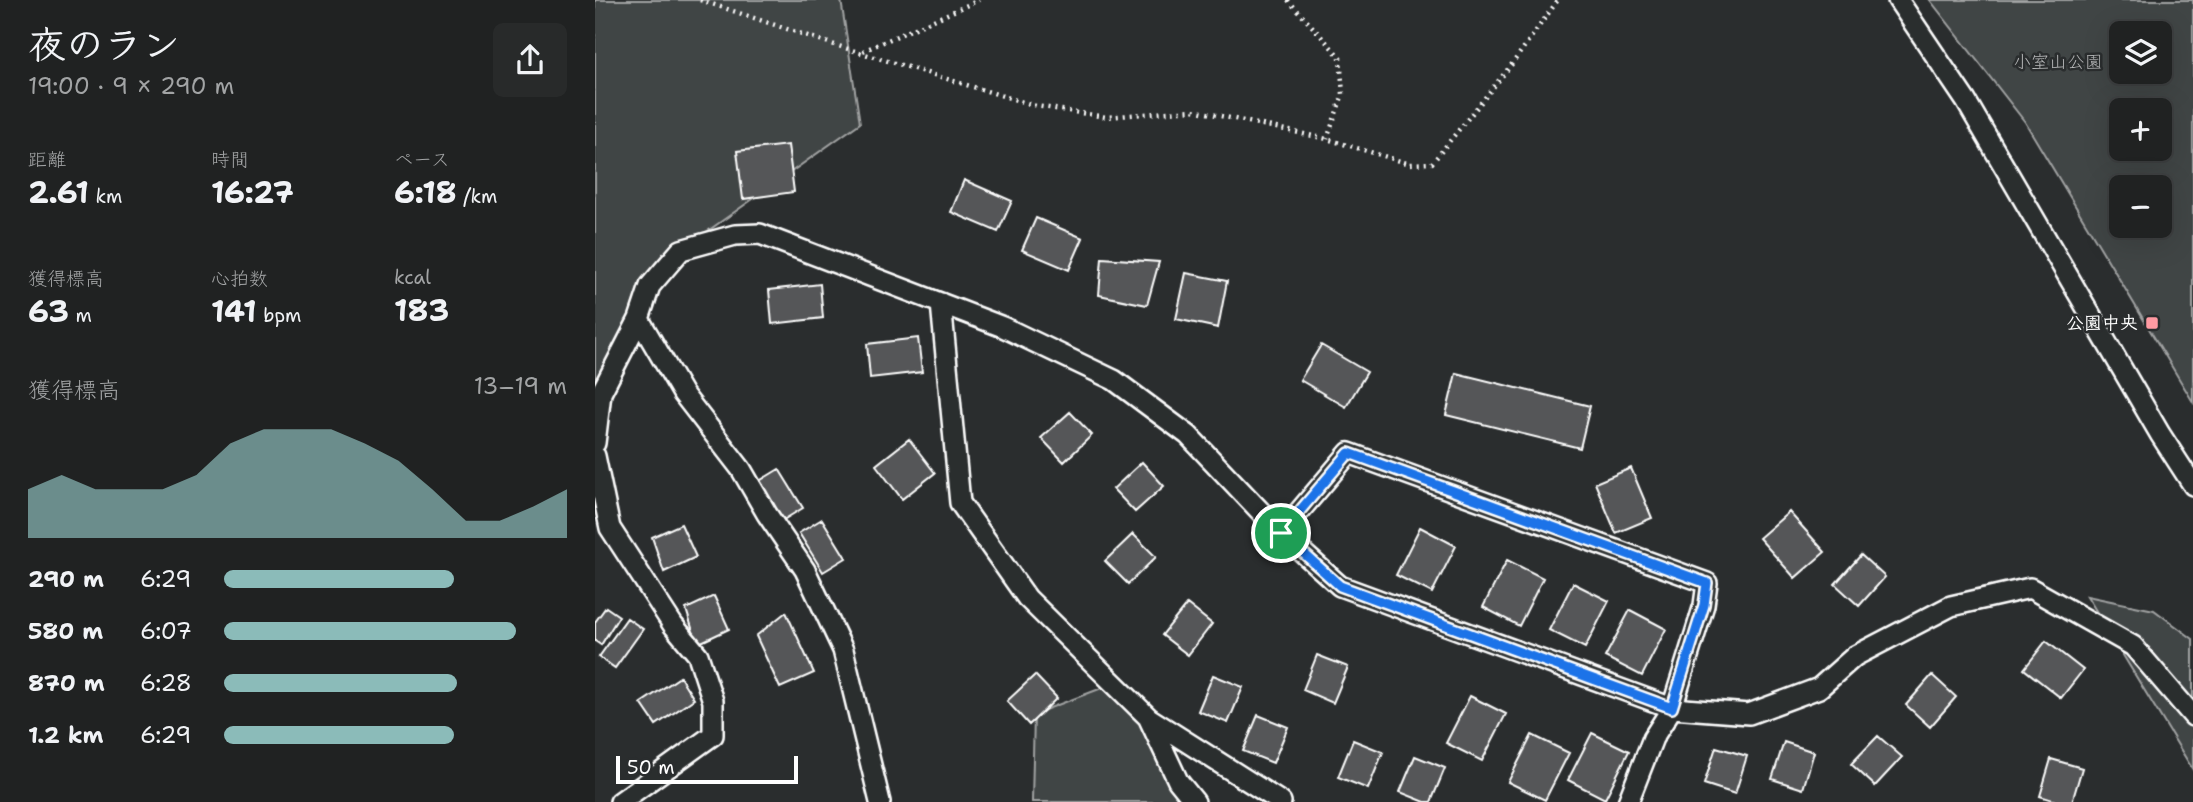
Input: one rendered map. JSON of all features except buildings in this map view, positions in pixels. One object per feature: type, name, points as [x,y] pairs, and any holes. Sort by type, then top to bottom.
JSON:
[{"type":"street","points":[[1898,0],[1966,101],[2160,434],[2193,485]]},
{"type":"street","points":[[595,443],[601,393],[639,320],[650,286],[681,250],[735,235],[760,234],[1003,327],[1114,380],[1188,435],[1281,533],[1340,586],[1672,708],[1749,714],[1819,688],[1855,656],[1951,606],[2030,588],[2133,646],[2193,716]]},
{"type":"street","points":[[941,303],[960,503],[1027,598],[1149,718],[1281,802]]},
{"type":"street","points":[[639,320],[683,394],[741,469],[767,514],[805,570],[843,650],[880,802]]},
{"type":"street","points":[[1281,533],[1349,453],[1707,583],[1704,605],[1672,708],[1654,738],[1628,802]]},
{"type":"street","points":[[595,456],[610,528],[673,625],[698,655],[713,701],[713,735],[620,802]]},
{"type":"street","points":[[1149,718],[1178,781],[1195,802]]},
{"type":"path","points":[[701,0],[1036,106],[1106,117],[1193,110],[1327,139],[1410,164],[1432,163],[1503,75],[1558,0]]},
{"type":"path","points":[[862,52],[979,0]]},
{"type":"path","points":[[1288,0],[1340,57],[1343,94],[1327,139]]},
{"type":"green space","points":[[595,0],[841,0],[860,123],[681,250],[639,319],[595,405]]},
{"type":"green space","name":"小室山公園","points":[[1930,0],[2193,0],[2193,402],[2025,122]]},
{"type":"green space","points":[[2087,596],[2154,610],[2193,639],[2193,770]]},
{"type":"green space","points":[[1115,683],[1200,802],[1032,802],[1034,714]]},
{"type":"place","name":"公園中央","points":[[2152,323]]},
{"type":"route","points":[[1349,453],[1707,583],[1704,605],[1672,708],[1340,586],[1281,533],[1349,453]]}]
